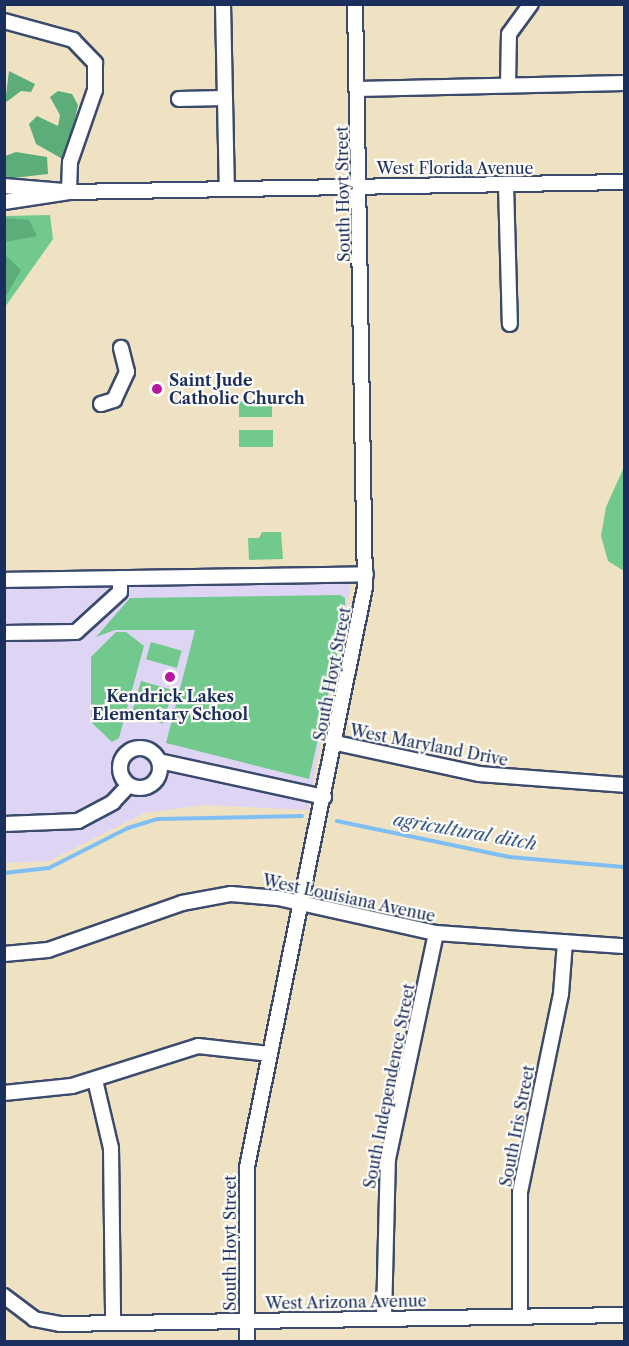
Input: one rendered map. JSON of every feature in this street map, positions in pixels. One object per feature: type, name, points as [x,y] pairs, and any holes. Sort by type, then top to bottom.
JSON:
[{"type":"street","points":[[223,4],[227,189]]},
{"type":"street","name":"South Hoyt Street","points":[[247,1341],[245,1188],[269,1054],[336,743],[366,574],[355,4]]},
{"type":"street","points":[[508,86],[509,34],[531,4]]},
{"type":"street","points":[[4,21],[73,40],[95,63],[95,90],[70,162],[69,192]]},
{"type":"street","points":[[357,89],[624,83]]},
{"type":"street","points":[[179,99],[225,98]]},
{"type":"street","name":"West Florida Avenue","points":[[4,186],[69,192],[624,182]]},
{"type":"street","points":[[506,185],[510,324]]},
{"type":"street","name":"West Florida Avenue","points":[[4,202],[69,192]]},
{"type":"street","points":[[101,404],[114,400],[127,372],[121,348]]},
{"type":"street","points":[[4,580],[366,574]]},
{"type":"street","points":[[4,633],[76,632],[120,592],[120,578]]},
{"type":"street","name":"West Maryland Drive","points":[[336,743],[479,774],[624,784]]},
{"type":"street","points":[[129,785],[119,771],[126,752],[145,748],[159,761],[324,797]]},
{"type":"street","points":[[4,824],[78,822],[114,802],[129,785],[151,785],[159,761]]},
{"type":"street","name":"West Louisiana Avenue","points":[[4,954],[48,950],[209,896],[250,894],[301,902],[436,933],[624,946]]},
{"type":"street","name":"South Independence Street","points":[[384,1318],[387,1170],[436,933]]},
{"type":"street","name":"South Iris Street","points":[[520,1317],[520,1192],[561,994],[565,942]]},
{"type":"street","points":[[4,1093],[95,1080],[198,1046],[269,1054]]},
{"type":"street","points":[[95,1080],[111,1148],[113,1323]]},
{"type":"street","name":"West Arizona Avenue","points":[[4,1296],[41,1321],[113,1323],[624,1315]]},
{"type":"shaded area","name":"Kendrick Lakes Elementary School","points":[[229,567],[354,567],[308,810],[204,805],[145,813],[49,861],[5,863],[5,573]]},
{"type":"green space","points":[[9,71],[35,84],[31,92],[21,91],[5,103]]},
{"type":"green space","points":[[58,91],[72,94],[78,105],[66,161],[36,144],[29,124],[37,116],[58,126],[60,115],[50,97]]},
{"type":"green space","points":[[16,152],[47,157],[48,174],[5,179],[5,156]]},
{"type":"green space","points":[[50,215],[53,239],[5,307],[5,216]]},
{"type":"green space","points":[[5,218],[29,220],[37,236],[5,242]]},
{"type":"green space","points":[[4,254],[21,270],[5,298],[4,298]]},
{"type":"green space","points":[[239,401],[272,401],[272,417],[239,417]]},
{"type":"green space","points":[[239,430],[273,430],[273,447],[239,447]]},
{"type":"green space","points":[[624,467],[624,571],[608,561],[601,536],[606,507]]},
{"type":"green space","points":[[262,532],[281,532],[283,559],[249,560],[248,538],[259,538]]},
{"type":"green space","points":[[340,595],[345,598],[345,620],[309,779],[166,743],[195,630],[115,630],[96,637],[130,598]]},
{"type":"green space","points":[[116,632],[126,632],[144,646],[119,738],[112,742],[91,722],[91,657]]},
{"type":"green space","points":[[151,642],[182,651],[177,668],[146,659]]},
{"type":"green space","points":[[141,681],[173,690],[163,724],[131,715]]},
{"type":"waterway","name":"agricultural ditch","points":[[4,873],[49,868],[128,828],[158,819],[302,816]]},
{"type":"waterway","name":"agricultural ditch","points":[[337,821],[509,857],[624,867]]},
{"type":"place","name":"Saint Jude Catholic Church","points":[[157,389]]},
{"type":"place","name":"Kendrick Lakes Elementary School","points":[[170,677]]}]
